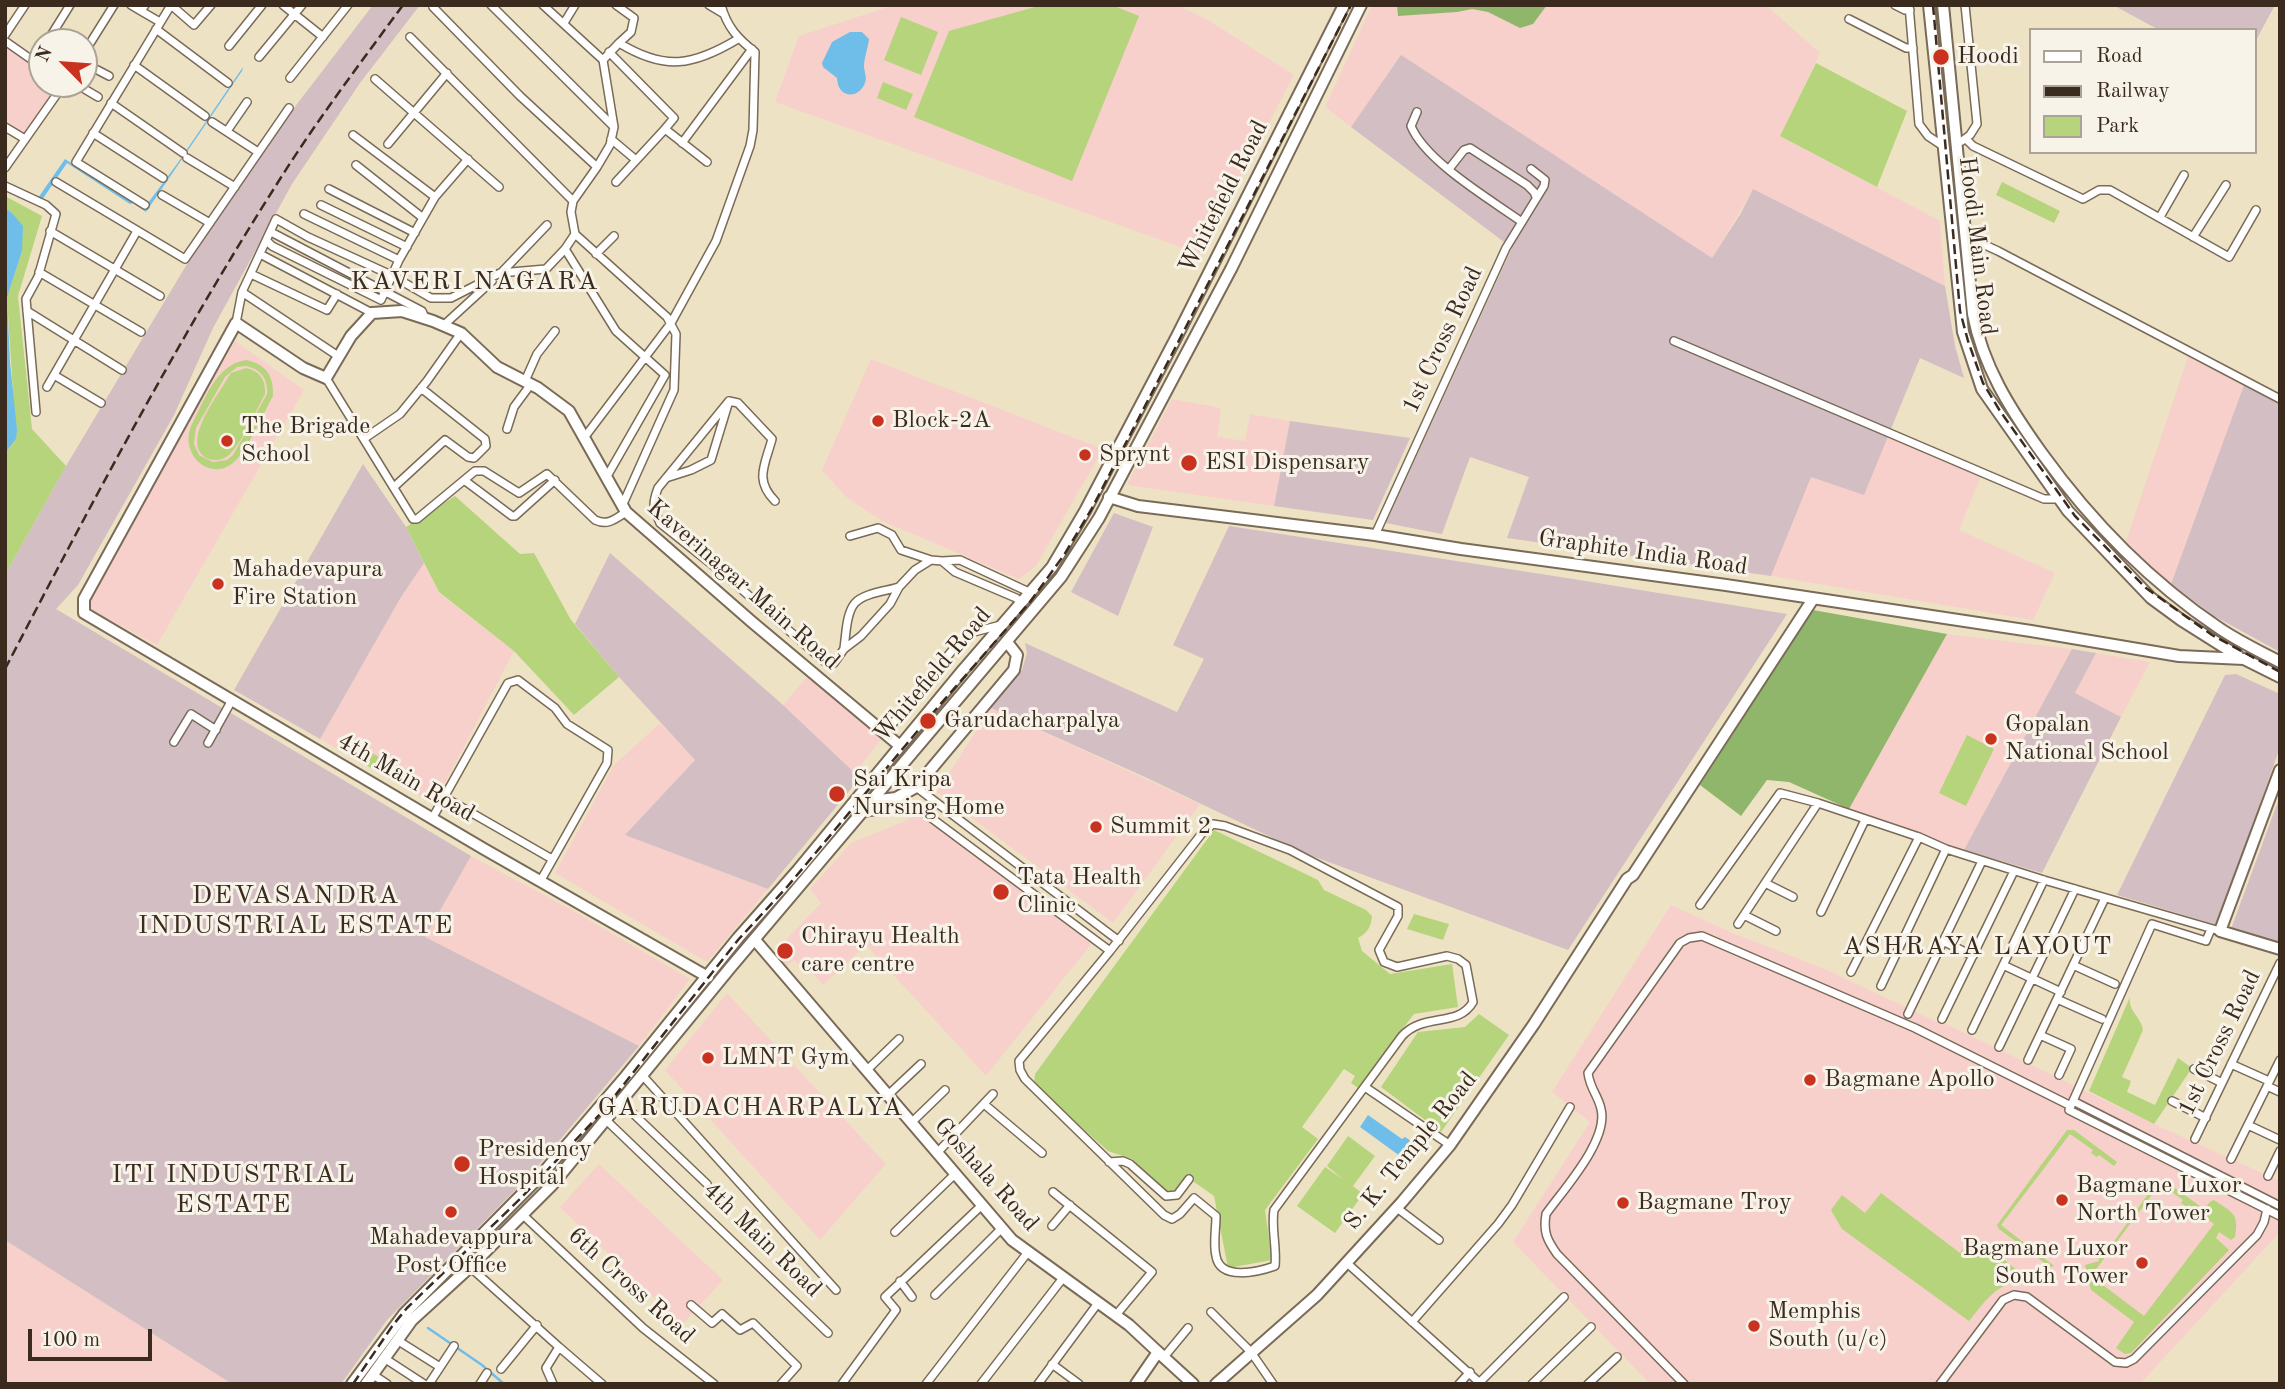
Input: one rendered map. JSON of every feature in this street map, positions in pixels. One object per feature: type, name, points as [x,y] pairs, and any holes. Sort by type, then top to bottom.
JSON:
[{"type":"main road","name":"Whitefield Road","points":[[352,1384],[404,1314],[543,1173],[1031,593],[1067,542],[1178,336],[1344,5]]},
{"type":"main road","name":"Whitefield Road","points":[[369,1379],[412,1320],[466,1271],[552,1185],[1060,577],[1099,518],[1231,269],[1361,5]]},
{"type":"main road","name":"Hoodi Main Road","points":[[1928,5],[1963,332],[1979,381],[1988,399],[2068,511],[2151,598],[2214,643],[2280,677]]},
{"type":"main road","name":"Hoodi Main Road","points":[[1943,5],[1961,142],[1965,239],[1977,333],[1987,363],[2011,410],[2069,490],[2157,582],[2220,629],[2280,662]]},
{"type":"main road","name":"Kaverinagar Main Road","points":[[372,313],[402,311],[424,315],[461,333],[497,367],[528,383],[569,411],[624,508],[900,746]]},
{"type":"main road","points":[[236,323],[303,368],[326,378],[351,335],[372,313]]},
{"type":"main road","name":"4th Main Road","points":[[236,323],[84,599],[84,613],[708,977]]},
{"type":"main road","name":"Graphite India Road","points":[[1109,496],[1138,506],[1375,535],[2031,631],[2179,656],[2244,659]]},
{"type":"main road","points":[[1067,542],[1079,549]]},
{"type":"main road","name":"S. K. Temple Road","points":[[1216,1384],[1317,1296],[1450,1145],[1534,1024],[1627,879],[1633,876],[1809,598]]},
{"type":"main road","points":[[872,801],[896,798],[916,787],[1014,670],[1017,654],[1007,642]]},
{"type":"main road","points":[[2244,659],[2252,647]]},
{"type":"main road","points":[[2280,770],[2216,930],[2280,950]]},
{"type":"main road","name":"Goshala Road","points":[[755,940],[1012,1240],[1129,1325],[1193,1384]]},
{"type":"main road","points":[[453,1264],[466,1271]]},
{"type":"main road","points":[[1136,1384],[1161,1355]]},
{"type":"street","points":[[5,35],[25,5]]},
{"type":"street","points":[[56,28],[70,5]]},
{"type":"street","points":[[98,31],[114,5]]},
{"type":"street","points":[[131,5],[143,8],[158,26],[228,83]]},
{"type":"street","points":[[145,205],[76,162],[171,5],[194,26],[211,5]]},
{"type":"street","points":[[229,46],[262,5]]},
{"type":"street","points":[[283,5],[323,37]]},
{"type":"street","points":[[260,57],[302,5]]},
{"type":"street","points":[[290,78],[348,5]]},
{"type":"street","points":[[491,5],[614,127]]},
{"type":"street","points":[[326,378],[411,517],[416,519],[475,471],[484,471],[519,493],[547,474],[595,520],[602,523],[607,523],[624,508],[674,390],[676,334],[667,317],[575,234],[571,212],[573,201],[597,167],[614,127],[603,60],[543,5]]},
{"type":"street","points":[[564,23],[575,5]]},
{"type":"street","points":[[603,60],[631,32],[634,18],[616,5]]},
{"type":"street","points":[[584,438],[671,323],[716,242],[750,146],[753,130],[755,52],[738,39],[722,10],[709,5]]},
{"type":"street","points":[[1895,5],[1905,10],[1910,7]]},
{"type":"street","name":"Hoodi Main Road","points":[[1961,142],[1977,124],[1965,5]]},
{"type":"street","points":[[433,7],[520,96],[597,167]]},
{"type":"street","name":"Hoodi Main Road","points":[[1910,7],[1919,124],[1928,136],[1943,146]]},
{"type":"street","points":[[1849,19],[1906,48],[1913,48]]},
{"type":"street","points":[[410,37],[573,201]]},
{"type":"street","points":[[619,44],[651,59],[670,63],[706,56],[738,39]]},
{"type":"street","points":[[5,41],[28,57]]},
{"type":"street","points":[[682,143],[752,49]]},
{"type":"street","points":[[609,52],[674,118],[616,182]]},
{"type":"street","points":[[134,65],[258,152]]},
{"type":"street","points":[[98,70],[109,76]]},
{"type":"street","points":[[388,144],[447,73]]},
{"type":"street","points":[[375,79],[499,187]]},
{"type":"street","points":[[5,168],[54,98]]},
{"type":"street","points":[[227,131],[247,102]]},
{"type":"street","points":[[111,103],[185,156],[235,187]]},
{"type":"street","points":[[56,182],[185,259],[289,108]]},
{"type":"street","points":[[1418,111],[1411,127],[1416,138],[1449,169],[1522,222]]},
{"type":"street","points":[[5,127],[25,139]]},
{"type":"street","points":[[664,130],[707,162]]},
{"type":"street","points":[[93,133],[163,178]]},
{"type":"street","points":[[353,135],[435,197]]},
{"type":"street","points":[[611,139],[636,160]]},
{"type":"street","points":[[1961,142],[2083,199],[2099,190],[2110,190],[2229,257],[2256,210]]},
{"type":"street","points":[[1449,169],[1464,150],[1470,148],[1527,185],[1536,197],[1545,180],[1531,169]]},
{"type":"street","points":[[267,241],[295,258],[381,300],[391,275],[435,197],[468,159]]},
{"type":"street","points":[[356,165],[423,218]]},
{"type":"street","points":[[2160,217],[2184,175]]},
{"type":"street","points":[[2193,237],[2226,185]]},
{"type":"street","points":[[5,186],[46,205],[56,214],[39,272],[26,299],[36,412]]},
{"type":"street","points":[[328,189],[415,233]]},
{"type":"street","points":[[162,195],[210,223]]},
{"type":"street","name":"1st Cross Road","points":[[1375,535],[1506,248],[1536,197]]},
{"type":"street","points":[[321,205],[407,247]]},
{"type":"street","points":[[304,214],[399,260]]},
{"type":"street","points":[[236,323],[242,292],[276,219],[308,237],[391,275],[431,298],[452,298],[500,273],[546,269],[575,234]]},
{"type":"street","points":[[444,326],[547,225]]},
{"type":"street","points":[[50,230],[160,296]]},
{"type":"street","points":[[47,387],[136,231]]},
{"type":"street","points":[[271,232],[386,291],[424,315],[431,298]]},
{"type":"street","points":[[596,254],[614,236]]},
{"type":"street","points":[[295,258],[308,237]]},
{"type":"street","points":[[1965,239],[1974,240],[1998,251],[2280,399]]},
{"type":"street","points":[[565,249],[616,331],[666,375],[606,478]]},
{"type":"street","points":[[260,254],[372,313]]},
{"type":"street","points":[[39,272],[141,332]]},
{"type":"street","points":[[251,274],[327,310],[337,294]]},
{"type":"street","points":[[242,292],[338,356]]},
{"type":"street","points":[[27,311],[122,370]]},
{"type":"street","points":[[507,429],[514,407],[528,383],[537,355],[555,331]]},
{"type":"street","points":[[365,438],[400,414],[461,333]]},
{"type":"street","points":[[1674,341],[2044,499],[2060,499]]},
{"type":"street","points":[[54,375],[101,403]]},
{"type":"street","points":[[394,487],[445,440],[468,457],[474,458],[486,446],[485,439],[421,388]]},
{"type":"street","points":[[666,478],[711,460],[729,401]]},
{"type":"street","points":[[729,401],[666,478],[653,502],[660,523],[724,574],[825,662],[834,663],[844,649],[861,636],[890,604],[899,587],[915,570],[931,559]]},
{"type":"street","points":[[729,401],[738,403],[772,439],[762,479],[765,491],[775,501]]},
{"type":"street","points":[[464,480],[515,516],[555,480]]},
{"type":"street","points":[[850,536],[878,528],[892,535],[901,550],[942,561],[960,560],[1031,593]]},
{"type":"street","points":[[942,561],[955,572],[1022,603]]},
{"type":"street","points":[[844,649],[849,618],[855,603],[865,597],[899,587]]},
{"type":"street","points":[[885,733],[955,647],[970,633],[1002,625]]},
{"type":"street","points":[[433,817],[508,683],[518,680],[555,708],[567,724],[608,750],[607,763],[541,880]]},
{"type":"street","points":[[208,743],[232,701]]},
{"type":"street","points":[[174,742],[191,715],[216,730]]},
{"type":"street","points":[[916,787],[1119,941]]},
{"type":"street","points":[[1700,905],[1780,793],[1919,837],[1982,861],[2216,930],[2206,941],[2152,924],[2071,1106]]},
{"type":"street","points":[[444,797],[552,859]]},
{"type":"street","points":[[1738,924],[1818,803]]},
{"type":"street","points":[[862,813],[916,808],[1110,951]]},
{"type":"street","points":[[1821,912],[1865,820]]},
{"type":"street","points":[[1213,824],[1290,849],[1398,907],[1398,916],[1378,950],[1384,962],[1397,967],[1447,956],[1466,965],[1473,1002],[1469,1009],[1459,1016],[1411,1026],[1274,1210],[1272,1222],[1277,1250],[1275,1266],[1234,1273],[1223,1268],[1216,1258],[1216,1216],[1194,1198],[1172,1219],[1164,1215],[1025,1079],[1020,1070],[1019,1061],[1119,941],[1203,832],[1213,824]]},
{"type":"street","points":[[1851,972],[1919,837]]},
{"type":"street","points":[[1881,986],[1946,849]]},
{"type":"street","points":[[1908,1014],[1982,861]]},
{"type":"street","points":[[1942,1019],[2014,871]]},
{"type":"street","points":[[1023,885],[1031,875]]},
{"type":"street","points":[[1972,1030],[2044,880]]},
{"type":"street","points":[[1765,883],[1793,897]]},
{"type":"street","points":[[1999,1047],[2075,889]]},
{"type":"street","points":[[2028,1060],[2105,898]]},
{"type":"street","points":[[1744,915],[1776,931]]},
{"type":"street","points":[[1684,1384],[1557,1254],[1546,1239],[1543,1229],[1546,1214],[1598,1137],[1602,1110],[1589,1086],[1588,1073],[1680,943],[1689,938],[1702,936],[1914,1028],[2280,1206]]},
{"type":"street","points":[[1943,942],[1973,956]]},
{"type":"street","name":"1st Cross Road","points":[[2195,1139],[2280,963]]},
{"type":"street","points":[[2003,965],[2102,1019]]},
{"type":"street","points":[[2073,965],[2115,984]]},
{"type":"street","points":[[2040,1035],[2071,1049],[2059,1075]]},
{"type":"street","points":[[867,1070],[899,1039]]},
{"type":"street","points":[[2231,1159],[2280,1060]]},
{"type":"street","points":[[887,1096],[920,1064]]},
{"type":"street","points":[[2231,1064],[2280,1092]]},
{"type":"street","points":[[2193,1069],[2222,1083]]},
{"type":"street","points":[[643,1076],[836,1290]]},
{"type":"street","points":[[1365,1087],[1450,1145]]},
{"type":"street","points":[[911,1123],[945,1090]]},
{"type":"street","points":[[937,1153],[993,1094]]},
{"type":"street","points":[[2172,1101],[2206,1118]]},
{"type":"street","points":[[621,1102],[707,1184]]},
{"type":"street","points":[[984,1104],[1042,1153]]},
{"type":"street","points":[[2071,1106],[2280,1216]]},
{"type":"street","points":[[1412,1322],[1512,1205],[1570,1107]]},
{"type":"street","name":"4th Main Road","points":[[606,1120],[828,1333]]},
{"type":"street","points":[[2248,1125],[2280,1140]]},
{"type":"street","points":[[2268,1176],[2280,1151]]},
{"type":"street","points":[[1109,1161],[1130,1164],[1166,1196],[1177,1195],[1189,1179]]},
{"type":"street","points":[[895,1232],[955,1174]]},
{"type":"street","points":[[1053,1192],[1152,1272],[1116,1315]]},
{"type":"street","points":[[842,1384],[896,1310],[885,1297],[982,1205]]},
{"type":"street","points":[[1052,1226],[1070,1205]]},
{"type":"street","points":[[1397,1208],[1439,1240]]},
{"type":"street","points":[[1940,1384],[2003,1300],[2014,1295],[2027,1297],[2115,1362],[2126,1363],[2134,1359],[2257,1235],[2267,1209]]},
{"type":"street","name":"6th Cross Road","points":[[523,1215],[643,1328],[714,1384]]},
{"type":"street","points":[[935,1295],[1002,1228]]},
{"type":"street","points":[[926,1384],[1028,1252]]},
{"type":"street","points":[[1347,1263],[1480,1383],[1564,1297]]},
{"type":"street","points":[[466,1271],[537,1325],[602,1384]]},
{"type":"street","points":[[981,1384],[1063,1278]]},
{"type":"street","points":[[900,1281],[912,1297]]},
{"type":"street","points":[[1038,1384],[1098,1303]]},
{"type":"street","points":[[691,1304],[712,1323],[722,1314],[740,1330],[753,1323],[796,1365],[781,1384]]},
{"type":"street","points":[[1211,1312],[1251,1352],[1273,1384]]},
{"type":"street","points":[[501,1369],[537,1325]]},
{"type":"street","points":[[1532,1384],[1591,1327]]},
{"type":"street","points":[[1161,1355],[1188,1328]]},
{"type":"street","points":[[397,1340],[440,1367]]},
{"type":"street","points":[[384,1357],[426,1384],[454,1346]]},
{"type":"street","points":[[553,1384],[546,1368],[559,1347]]},
{"type":"street","points":[[1588,1384],[1617,1357]]},
{"type":"street","points":[[1052,1364],[1079,1384]]},
{"type":"street","points":[[1459,1384],[1470,1372]]},
{"type":"street","points":[[480,1384],[487,1373]]},
{"type":"street","points":[[1262,1384],[1266,1375]]},
{"type":"street","points":[[369,1379],[387,1384]]},
{"type":"shaded area","points":[[373,5],[420,5],[360,83],[292,184],[213,328],[174,415],[78,585],[56,609],[471,856],[425,937],[639,1046],[531,1174],[387,1320],[341,1384],[232,1384],[5,1240],[5,575],[66,466],[187,264],[297,104]]},
{"type":"shaded area","points":[[894,5],[1177,5],[1208,20],[1294,75],[1200,254],[775,102],[799,36]]},
{"type":"shaded area","points":[[1372,5],[1766,5],[1820,53],[1780,136],[1940,221],[1945,286],[1753,189],[1712,259],[1401,56],[1351,127],[1325,107]]},
{"type":"shaded area","points":[[2113,5],[2275,5],[2257,38],[2257,28],[2155,28]]},
{"type":"shaded area","points":[[5,45],[28,61],[28,98],[49,98],[23,136],[5,124]]},
{"type":"shaded area","points":[[1401,55],[1712,258],[1753,189],[1945,286],[1955,346],[1964,378],[1920,358],[1864,495],[1811,477],[1771,576],[1507,538],[1529,477],[1470,457],[1442,534],[1386,523],[1512,248],[1351,127]]},
{"type":"shaded area","name":"The Brigade School","points":[[235,341],[304,390],[157,645],[92,610],[91,594]]},
{"type":"shaded area","points":[[2188,357],[2244,385],[2171,584],[2126,541]]},
{"type":"shaded area","points":[[871,359],[1103,449],[1036,566],[1019,579],[882,521],[845,496],[822,470]]},
{"type":"shaded area","points":[[2244,385],[2280,402],[2280,652],[2214,616],[2171,584]]},
{"type":"shaded area","points":[[1172,399],[1221,408],[1217,437],[1245,441],[1250,414],[1290,421],[1274,506],[1127,485]]},
{"type":"shaded area","points":[[1290,421],[1410,438],[1373,520],[1274,506]]},
{"type":"shaded area","points":[[1888,435],[1981,476],[1959,530],[2055,573],[2033,620],[1771,576],[1811,477]]},
{"type":"shaded area","points":[[363,464],[406,527],[424,563],[401,597],[320,739],[234,690]]},
{"type":"shaded area","points":[[1114,513],[1153,527],[1118,616],[1071,592]]},
{"type":"shaded area","points":[[1229,526],[1787,614],[1568,950],[1304,853],[1145,777],[991,708],[1022,670],[1027,653],[1025,643],[1177,712],[1204,659],[1173,645]]},
{"type":"shaded area","points":[[610,553],[783,705],[860,778],[768,889],[625,835],[695,760],[575,624]]},
{"type":"shaded area","points":[[424,563],[439,593],[514,651],[434,804],[320,739],[401,597]]},
{"type":"shaded area","points":[[1947,634],[2072,649],[1964,850],[1849,809]]},
{"type":"shaded area","points":[[2072,649],[2096,653],[2075,693],[2121,717],[2042,873],[1964,850]]},
{"type":"shaded area","points":[[2096,653],[2150,662],[2121,717],[2075,693]]},
{"type":"shaded area","points":[[2236,674],[2280,694],[2280,747],[2217,925],[2117,895],[2225,675]]},
{"type":"shaded area","points":[[807,677],[883,737],[861,765],[866,771],[860,778],[783,705]]},
{"type":"shaded area","points":[[991,708],[1200,804],[1113,923],[937,792]]},
{"type":"shaded area","points":[[660,723],[695,760],[626,835],[768,889],[707,962],[555,873],[614,765]]},
{"type":"shaded area","points":[[2280,796],[2280,944],[2231,929]]},
{"type":"shaded area","points":[[918,814],[1092,943],[986,1076],[866,945],[823,985],[809,970],[806,973],[794,960],[787,966],[783,963],[793,953],[783,943],[821,903],[810,889],[851,843]]},
{"type":"shaded area","points":[[471,856],[570,909],[690,979],[639,1046],[425,937]]},
{"type":"shaded area","points":[[1671,905],[1730,932],[1827,970],[1944,1023],[2280,1181],[2280,1232],[2140,1384],[1650,1384],[1513,1242],[1590,1122],[1552,1092]]},
{"type":"shaded area","points":[[727,993],[886,1164],[820,1240],[665,1070]]},
{"type":"shaded area","points":[[599,1164],[723,1280],[682,1325],[560,1207]]},
{"type":"shaded area","points":[[5,1240],[232,1384],[5,1384]]},
{"type":"green space","points":[[1042,5],[1112,5],[1139,16],[1072,181],[914,117],[949,31]]},
{"type":"green space","points":[[1397,5],[1547,5],[1533,24],[1520,28],[1488,12],[1472,9],[1398,16]]},
{"type":"green space","points":[[901,17],[938,32],[921,75],[884,60]]},
{"type":"green space","points":[[1816,63],[1907,111],[1877,187],[1780,136]]},
{"type":"green space","points":[[883,82],[913,94],[906,110],[877,98]]},
{"type":"green space","points":[[2002,182],[2060,211],[2054,223],[1996,195]]},
{"type":"green space","points":[[5,196],[42,216],[18,296],[32,429],[66,466],[5,575],[5,453],[16,439],[7,298],[22,251],[11,212],[5,208]]},
{"type":"green space","points":[[246,360],[264,368],[272,382],[273,396],[237,459],[228,466],[209,468],[194,457],[190,448],[191,426],[212,385],[227,368]],"holes":[[[246,366],[263,376],[267,394],[233,455],[227,460],[213,462],[199,455],[194,444],[196,428],[225,377],[237,367]]]},
{"type":"green space","points":[[246,368],[261,376],[265,394],[234,450],[222,459],[209,459],[200,453],[198,433],[231,373]]},
{"type":"green space","points":[[455,496],[520,554],[534,553],[571,620],[619,677],[574,715],[514,651],[439,592],[406,527]]},
{"type":"green space","points":[[1813,610],[1947,634],[1849,809],[1789,782],[1767,780],[1741,816],[1700,785]]},
{"type":"green space","points":[[1967,735],[1994,749],[1966,806],[1939,793]]},
{"type":"green space","points":[[357,744],[411,776],[404,787],[350,756]]},
{"type":"green space","points":[[1214,830],[1318,880],[1324,890],[1366,910],[1372,916],[1368,929],[1358,938],[1362,951],[1390,974],[1452,964],[1458,1007],[1414,1014],[1358,1088],[1351,1083],[1355,1076],[1344,1069],[1302,1127],[1318,1139],[1265,1210],[1272,1260],[1228,1268],[1214,1196],[1187,1177],[1177,1189],[1163,1189],[1132,1159],[1108,1151],[1034,1085],[1035,1074]]},
{"type":"green space","points":[[1414,914],[1449,924],[1443,940],[1407,929]]},
{"type":"green space","points":[[2130,997],[2131,1007],[2143,1030],[2122,1077],[2131,1081],[2127,1092],[2155,1105],[2178,1058],[2192,1068],[2154,1124],[2089,1091]]},
{"type":"green space","points":[[1479,1014],[1509,1035],[1441,1132],[1381,1087],[1418,1032],[1465,1027]]},
{"type":"green space","points":[[2067,1130],[2074,1130],[2117,1162],[2114,1166],[2099,1155],[2097,1157],[2091,1153],[2093,1150],[2070,1134],[2001,1225],[2054,1266],[2050,1267],[1997,1225]]},
{"type":"green space","points":[[1348,1136],[1375,1156],[1353,1186],[1363,1194],[1335,1233],[1297,1206],[1325,1167],[1344,1180],[1327,1166]]},
{"type":"green space","points":[[2156,1183],[2168,1183],[2166,1187],[2160,1184],[2091,1276],[2144,1316],[2214,1224],[2189,1205],[2187,1207],[2181,1203],[2183,1200],[2169,1190],[2172,1186],[2204,1209],[2214,1200],[2230,1211],[2236,1223],[2235,1237],[2231,1240],[2219,1232],[2216,1238],[2229,1250],[2131,1353],[2125,1354],[2116,1348],[2134,1322],[2091,1290],[2085,1265],[2099,1261],[2097,1247],[2109,1244],[2110,1247]]},
{"type":"green space","points":[[1881,1193],[1960,1253],[1973,1235],[2027,1278],[2024,1282],[1999,1289],[1969,1321],[1842,1229],[1831,1210],[1842,1195],[1865,1213]]},
{"type":"water","points":[[850,32],[862,32],[869,39],[864,64],[864,85],[856,93],[846,94],[838,86],[837,78],[823,67],[822,63],[832,42]]},
{"type":"water","points":[[243,67],[146,212],[67,163],[42,200],[38,198],[65,159],[130,201],[131,199],[145,207]]},
{"type":"water","points":[[5,208],[23,226],[22,251],[7,298],[17,430],[16,439],[5,453]]},
{"type":"water","points":[[1368,1115],[1402,1139],[1405,1137],[1411,1141],[1400,1156],[1360,1127]]},
{"type":"waterway","points":[[428,1328],[482,1365],[504,1384]]},
{"type":"railway","points":[[5,669],[135,425],[238,246],[305,140],[403,5]]},
{"type":"railway","points":[[353,1384],[407,1308],[521,1198],[602,1112],[738,940],[787,887],[1030,602],[1064,555],[1091,510],[1351,5]]},
{"type":"railway","points":[[1933,5],[1960,311],[1983,383],[2075,516],[2146,588],[2212,635],[2280,672]]},
{"type":"place","name":"Hoodi","points":[[1941,57]]},
{"type":"place","name":"Block-2A","points":[[878,421]]},
{"type":"place","name":"The Brigade School","points":[[227,441]]},
{"type":"place","name":"Sprynt","points":[[1085,455]]},
{"type":"place","name":"ESI Dispensary","points":[[1189,463]]},
{"type":"place","name":"Mahadevapura Fire Station","points":[[218,584]]},
{"type":"place","name":"Garudacharpalya","points":[[928,721]]},
{"type":"place","name":"Gopalan National School","points":[[1991,739]]},
{"type":"place","name":"Sai Kripa Nursing Home","points":[[837,794]]},
{"type":"place","name":"Summit 2","points":[[1096,827]]},
{"type":"place","name":"Tata Health Clinic","points":[[1001,892]]},
{"type":"place","name":"Chirayu Health care centre","points":[[785,951]]},
{"type":"place","name":"LMNT Gym","points":[[708,1058]]},
{"type":"place","name":"Bagmane Apollo","points":[[1810,1080]]},
{"type":"place","name":"Presidency Hospital","points":[[462,1164]]},
{"type":"place","name":"Bagmane Luxor North Tower","points":[[2062,1200]]},
{"type":"place","name":"Bagmane Troy","points":[[1623,1203]]},
{"type":"place","name":"Mahadevappura Post Office","points":[[451,1212]]},
{"type":"place","name":"Bagmane Luxor South Tower","points":[[2142,1263]]},
{"type":"place","name":"Memphis South (u/c)","points":[[1754,1326]]},
{"type":"district","name":"KAVERI NAGARA","points":[[475,282]]},
{"type":"district","name":"DEVASANDRA INDUSTRIAL ESTATE","points":[[296,911]]},
{"type":"district","name":"ASHRAYA LAYOUT","points":[[1978,947]]},
{"type":"district","name":"GARUDACHARPALYA","points":[[751,1108]]},
{"type":"district","name":"ITI INDUSTRIAL ESTATE","points":[[234,1190]]}]
